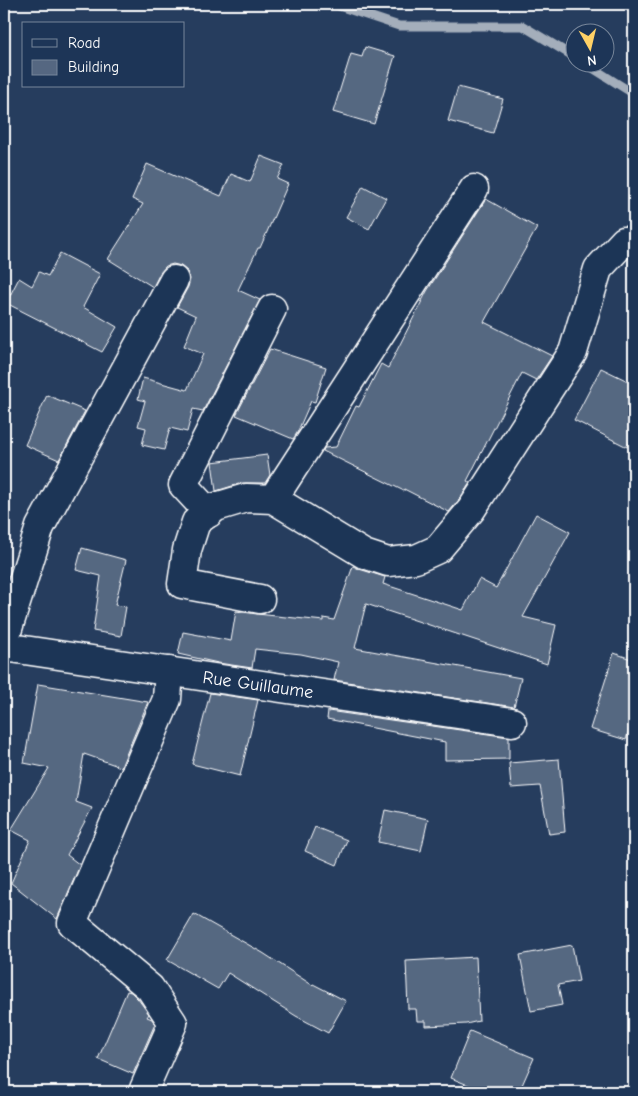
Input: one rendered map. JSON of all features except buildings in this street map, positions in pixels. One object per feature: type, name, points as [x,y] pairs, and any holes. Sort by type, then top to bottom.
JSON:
[{"type":"street","points":[[273,499],[474,189]]},
{"type":"street","points":[[260,599],[182,584],[187,550],[196,522],[216,507],[246,498],[273,499],[364,554],[388,562],[416,559],[438,549],[471,510],[573,352],[598,269],[624,241],[634,243]]},
{"type":"street","points":[[4,641],[40,527],[174,280]]},
{"type":"street","points":[[209,513],[183,485],[272,308]]},
{"type":"street","name":"Rue Guillaume","points":[[4,647],[512,722]]},
{"type":"street","points":[[145,1092],[144,1089],[173,1023],[150,988],[72,923],[167,699],[169,672]]},
{"type":"waterway","points":[[333,4],[399,26],[523,26],[566,52]]},
{"type":"waterway","points":[[599,72],[634,94]]}]
